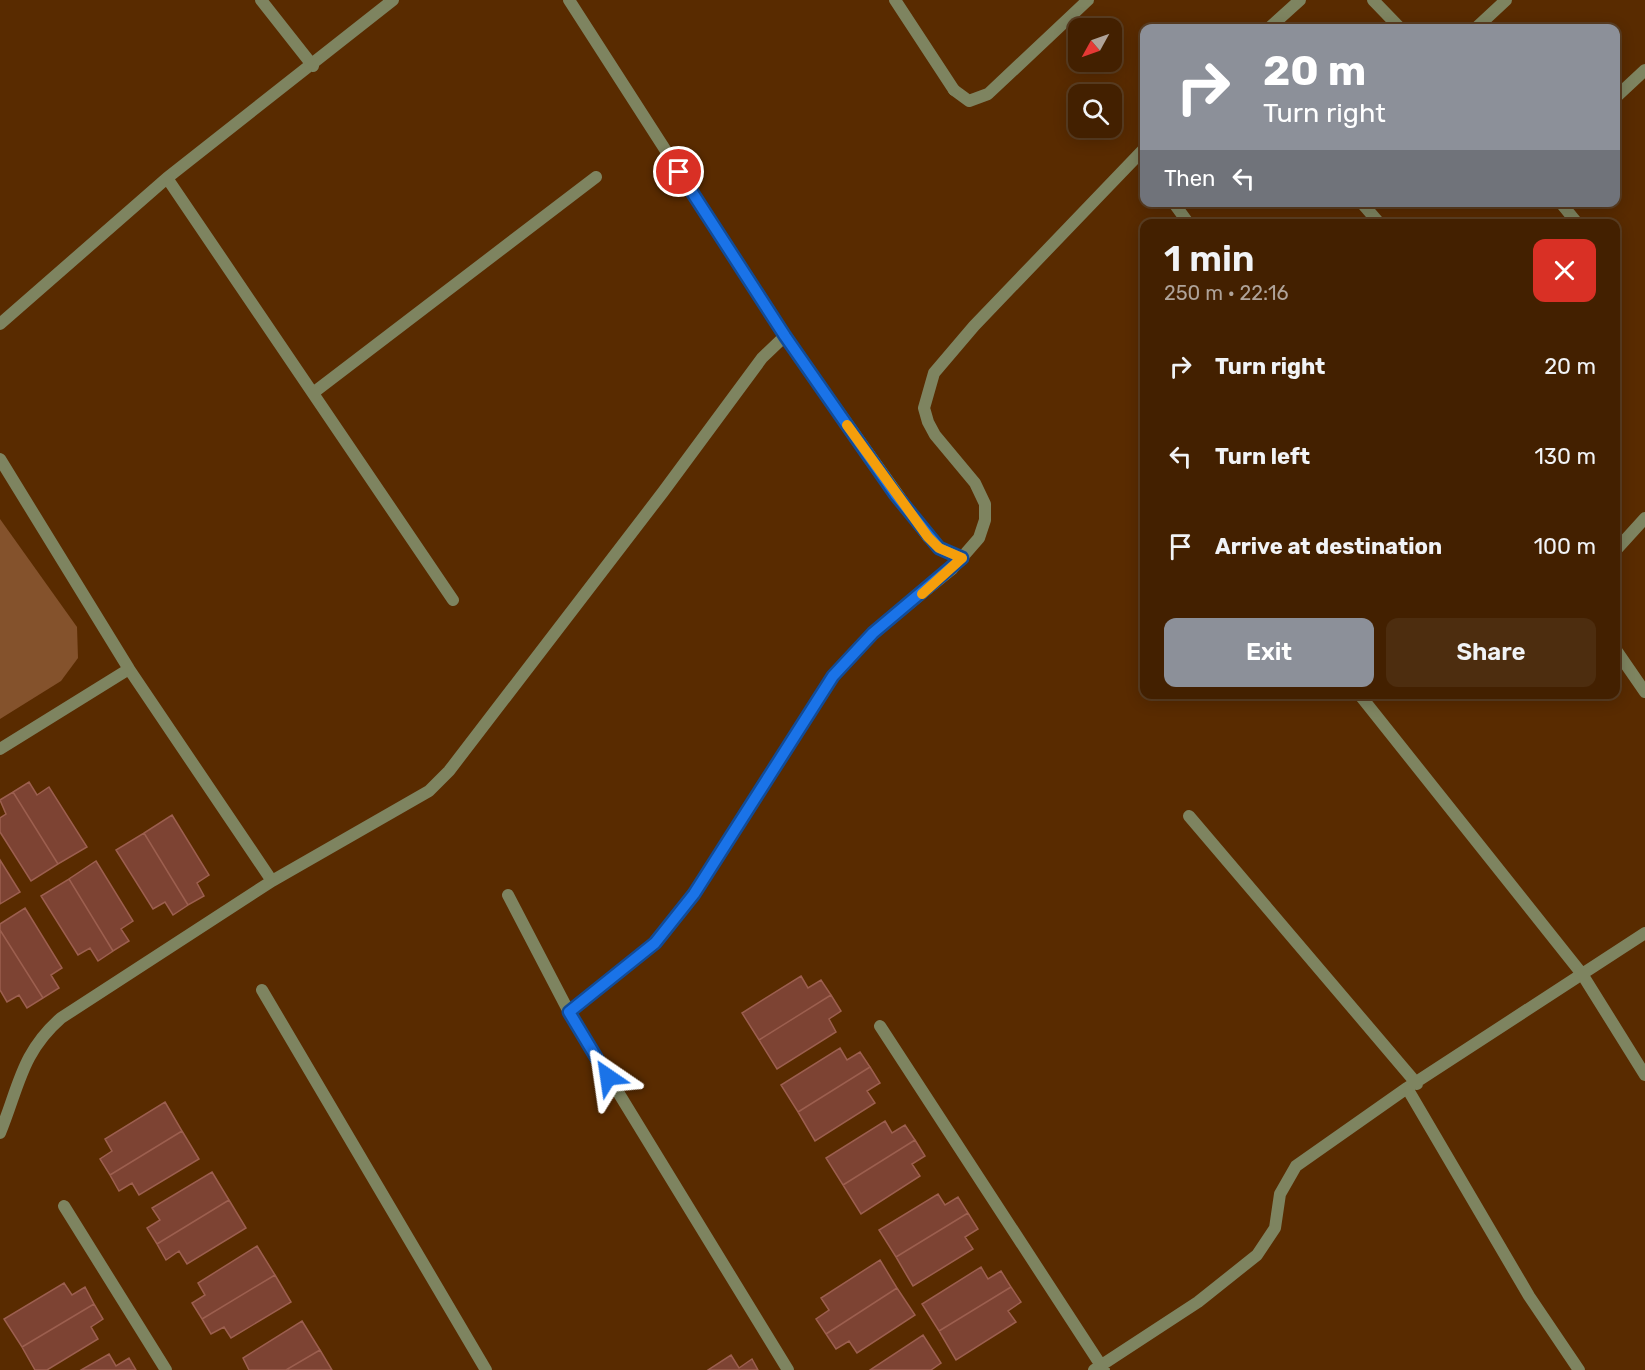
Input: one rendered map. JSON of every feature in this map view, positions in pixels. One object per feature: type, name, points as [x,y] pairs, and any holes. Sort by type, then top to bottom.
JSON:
[{"type":"street","points":[[261,0],[313,66]]},
{"type":"street","points":[[0,324],[166,178],[313,66],[393,0]]},
{"type":"street","points":[[569,0],[785,336],[928,537],[939,548],[962,558]]},
{"type":"street","points":[[895,0],[954,90],[969,101],[988,93],[1088,0]]},
{"type":"street","points":[[1273,24],[1300,0]]},
{"type":"street","points":[[1373,0],[1396,24]]},
{"type":"street","points":[[1480,24],[1506,0]]},
{"type":"street","points":[[1620,93],[1645,70]]},
{"type":"street","points":[[569,1012],[655,943],[672,924],[694,894],[833,676],[873,633],[962,558],[979,538],[985,520],[984,504],[975,483],[935,435],[924,408],[934,374],[974,326],[1140,159]]},
{"type":"street","points":[[313,393],[596,177]]},
{"type":"street","points":[[166,178],[453,600]]},
{"type":"street","points":[[1365,207],[1376,219]]},
{"type":"street","points":[[1564,207],[1574,219]]},
{"type":"street","points":[[0,1133],[15,1084],[43,1034],[61,1018],[272,881],[429,791],[449,771],[663,492],[762,358],[785,336]]},
{"type":"street","points":[[0,459],[129,669],[272,881]]},
{"type":"street","points":[[1620,546],[1645,518]]},
{"type":"street","points":[[1620,656],[1645,692]]},
{"type":"street","points":[[0,749],[129,669]]},
{"type":"street","points":[[1363,699],[1582,974],[1645,1075]]},
{"type":"street","points":[[1189,816],[1412,1086],[1529,1296],[1579,1370]]},
{"type":"street","points":[[508,895],[569,1012],[788,1370]]},
{"type":"street","points":[[880,1026],[1100,1368],[1198,1302],[1257,1256],[1275,1228],[1280,1194],[1296,1166],[1412,1086],[1645,933]]},
{"type":"street","points":[[262,990],[486,1370]]},
{"type":"street","points":[[64,1206],[166,1370]]},
{"type":"shaded area","points":[[0,519],[77,627],[78,658],[61,681],[0,719]]},
{"type":"building","points":[[29,782],[37,795],[49,787],[87,847],[58,864],[13,792]]},
{"type":"building","points":[[13,792],[58,864],[31,881],[0,832],[0,818],[6,814],[0,800]]},
{"type":"building","points":[[172,815],[209,875],[197,883],[204,896],[188,905],[144,833]]},
{"type":"building","points":[[144,833],[188,905],[173,915],[165,902],[153,909],[116,850]]},
{"type":"building","points":[[0,860],[20,892],[0,904]]},
{"type":"building","points":[[96,861],[133,921],[121,929],[129,941],[113,951],[69,879]]},
{"type":"building","points":[[69,879],[113,951],[98,961],[90,948],[78,955],[41,896]]},
{"type":"building","points":[[25,908],[62,968],[51,975],[59,988],[43,998],[0,930],[0,924]]},
{"type":"building","points":[[0,930],[43,998],[27,1008],[19,995],[7,1002],[0,990]]},
{"type":"building","points":[[801,976],[808,988],[821,980],[831,995],[759,1040],[742,1013]]},
{"type":"building","points":[[831,995],[841,1011],[829,1019],[836,1032],[777,1069],[759,1040]]},
{"type":"building","points":[[840,1048],[847,1060],[860,1052],[870,1067],[798,1112],[781,1085]]},
{"type":"building","points":[[870,1067],[880,1083],[867,1091],[875,1103],[815,1141],[798,1112]]},
{"type":"building","points":[[165,1102],[182,1131],[110,1175],[100,1159],[112,1151],[105,1139]]},
{"type":"building","points":[[885,1121],[892,1133],[905,1125],[915,1140],[843,1185],[826,1158]]},
{"type":"building","points":[[182,1131],[199,1159],[139,1195],[132,1183],[119,1191],[110,1175]]},
{"type":"building","points":[[915,1140],[925,1156],[912,1164],[920,1176],[861,1214],[843,1185]]},
{"type":"building","points":[[212,1172],[229,1200],[157,1244],[147,1228],[160,1220],[152,1208]]},
{"type":"building","points":[[938,1194],[945,1205],[958,1197],[968,1213],[896,1257],[879,1230]]},
{"type":"building","points":[[229,1200],[246,1228],[187,1264],[179,1251],[166,1260],[157,1244]]},
{"type":"building","points":[[968,1213],[978,1229],[965,1237],[973,1249],[913,1286],[896,1257]]},
{"type":"building","points":[[257,1246],[275,1275],[202,1319],[192,1303],[205,1295],[198,1283]]},
{"type":"building","points":[[880,1260],[897,1288],[826,1334],[816,1319],[829,1310],[821,1298]]},
{"type":"building","points":[[981,1267],[988,1279],[1001,1271],[1011,1287],[939,1331],[922,1304]]},
{"type":"building","points":[[275,1275],[291,1302],[231,1338],[224,1327],[211,1334],[202,1319]]},
{"type":"building","points":[[64,1283],[72,1295],[85,1287],[94,1304],[22,1347],[4,1319]]},
{"type":"building","points":[[1011,1287],[1021,1302],[1008,1311],[1016,1322],[956,1360],[939,1331]]},
{"type":"building","points":[[897,1288],[915,1315],[857,1353],[849,1341],[836,1349],[826,1334]]},
{"type":"building","points":[[94,1304],[103,1319],[91,1327],[98,1339],[47,1370],[35,1370],[22,1347]]},
{"type":"building","points":[[302,1321],[320,1350],[286,1370],[249,1370],[243,1358]]},
{"type":"building","points":[[923,1335],[941,1363],[931,1370],[870,1370]]},
{"type":"building","points":[[320,1350],[332,1370],[286,1370]]},
{"type":"building","points":[[109,1354],[116,1366],[129,1358],[136,1370],[81,1370]]},
{"type":"building","points":[[731,1355],[739,1368],[752,1359],[758,1370],[708,1370]]},
{"type":"slow traffic","points":[[847,425],[928,537],[939,548],[962,558],[922,594]]},
{"type":"route","points":[[608,1077],[569,1012],[655,943],[672,924],[694,894],[833,676],[873,633],[920,596],[962,558],[939,548],[895,494],[785,336],[679,172]]}]
